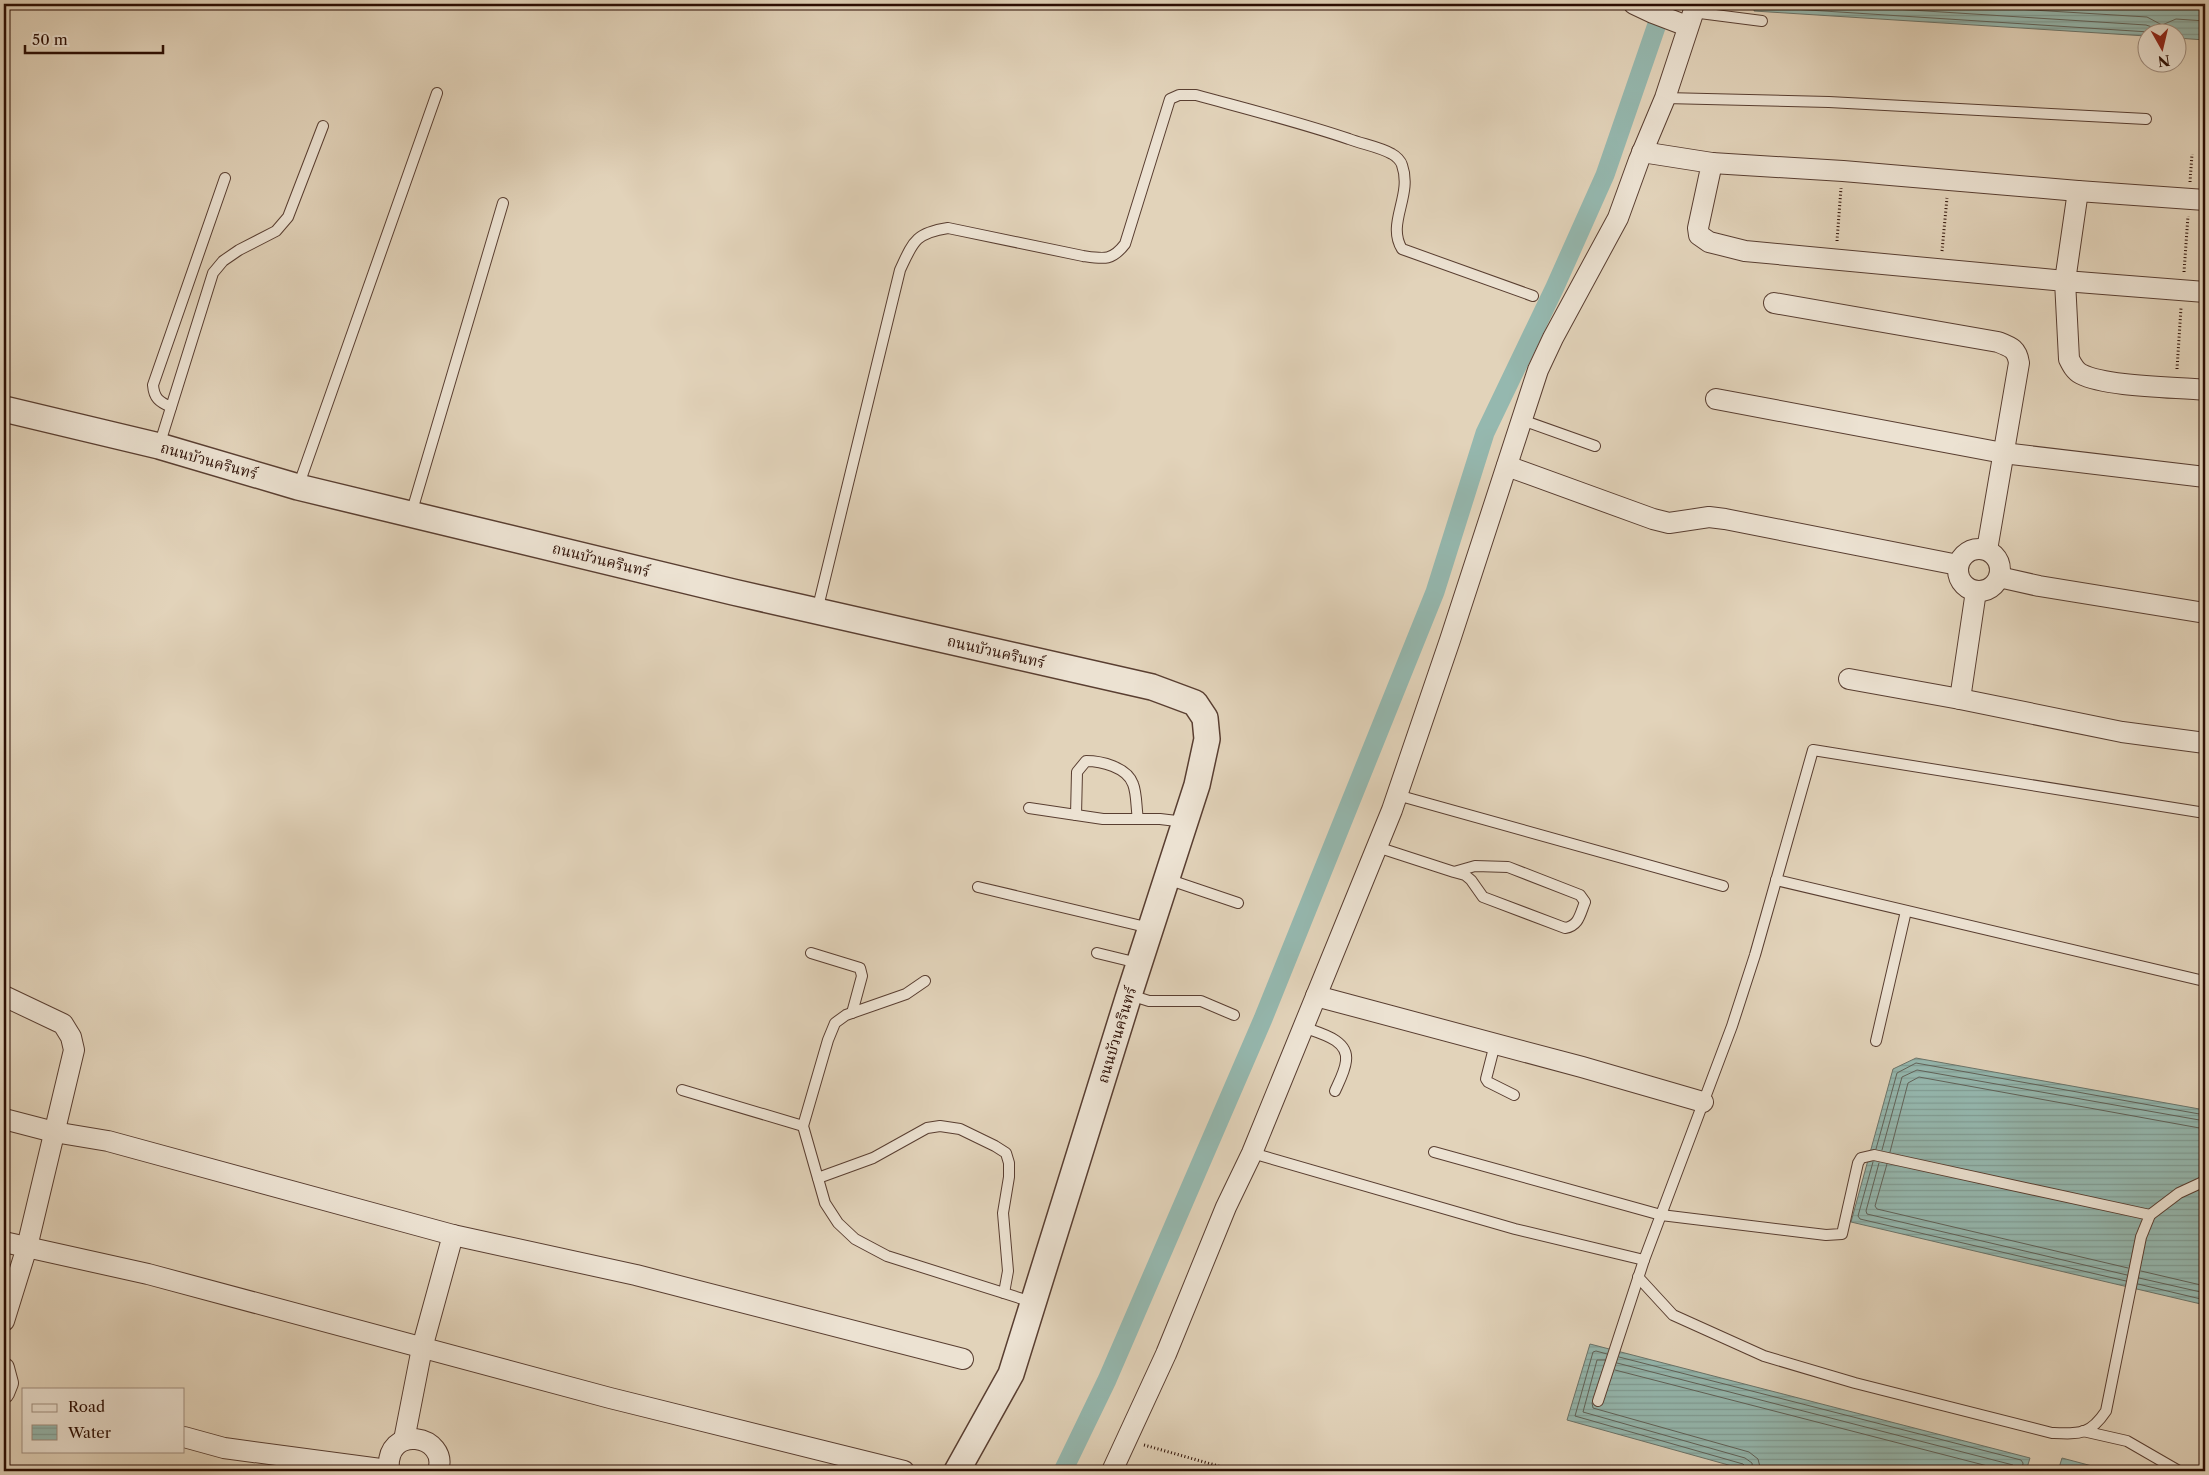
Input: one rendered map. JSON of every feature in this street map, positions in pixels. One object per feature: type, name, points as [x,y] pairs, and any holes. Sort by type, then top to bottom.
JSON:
[{"type":"street","points":[[1112,1471],[1166,1354],[1226,1207],[1252,1153],[1397,795],[1542,362],[1618,218],[1642,152],[1665,98],[1690,17],[1652,13],[1634,4]]},
{"type":"street","points":[[1642,152],[1712,163],[1842,171],[2197,200]]},
{"type":"street","points":[[1712,163],[1698,228],[1699,235],[1709,242],[1745,251],[2205,292]]},
{"type":"street","points":[[2078,191],[2065,281],[2069,359],[2074,368],[2080,374],[2103,381],[2205,390]]},
{"type":"street","points":[[1774,303],[1998,342],[2012,347],[2018,353],[2019,363],[1987,550]]},
{"type":"street","points":[[1716,399],[2003,453],[2205,477]]},
{"type":"street","name":"ถนนบัวนครินทร์","points":[[4,409],[159,446],[298,487],[817,611],[1152,687],[1195,702],[1205,718],[1207,738],[1198,785],[1139,963],[1093,1116],[1032,1302],[1011,1374],[957,1471]]},
{"type":"street","points":[[1507,466],[1653,519],[1669,523],[1709,517],[1725,519],[1958,564]]},
{"type":"street","points":[[1978,548],[1987,550],[1994,554],[1998,561],[1999,577],[1990,588],[1976,591],[1968,588],[1961,582],[1958,574],[1958,564],[1969,551],[1978,548]]},
{"type":"street","points":[[1999,577],[2039,586],[2205,613]]},
{"type":"street","points":[[1960,699],[1976,591]]},
{"type":"street","points":[[1849,679],[1960,699],[2122,732],[2205,743]]},
{"type":"street","points":[[4,996],[63,1024],[71,1037],[74,1050],[27,1247],[4,1321]]},
{"type":"street","points":[[1316,996],[1703,1102]]},
{"type":"street","points":[[4,1120],[54,1132],[108,1141],[453,1236],[636,1275],[963,1359]]},
{"type":"street","points":[[404,1440],[422,1348],[453,1236]]},
{"type":"street","points":[[4,1242],[148,1274],[610,1398],[904,1471]]},
{"type":"street","points":[[4,1368],[11,1393]]},
{"type":"street","points":[[185,1437],[224,1448],[388,1471],[387,1460],[393,1448],[404,1440],[418,1438],[430,1444],[438,1455],[438,1471]]},
{"type":"lane","points":[[1690,17],[1762,21]]},
{"type":"lane","points":[[298,487],[437,93]]},
{"type":"lane","points":[[817,611],[900,270],[913,242],[929,231],[948,228],[1083,256],[1105,259],[1118,254],[1125,244],[1170,99],[1179,95],[1196,95],[1323,130],[1392,154],[1401,162],[1405,177],[1404,200],[1396,226],[1396,240],[1402,249],[1533,296]]},
{"type":"lane","points":[[1665,98],[1829,102],[2146,119]]},
{"type":"lane","points":[[159,446],[213,273],[223,261],[239,250],[276,231],[288,217],[323,126]]},
{"type":"lane","points":[[171,407],[158,402],[154,394],[154,379],[225,178]]},
{"type":"lane","points":[[411,514],[503,203]]},
{"type":"lane","points":[[1522,420],[1595,446]]},
{"type":"lane","points":[[1598,1402],[1644,1260],[1732,1026],[1813,750],[2205,813]]},
{"type":"lane","points":[[1076,815],[1077,772],[1086,761],[1095,761],[1119,769],[1129,777],[1133,784],[1138,819]]},
{"type":"lane","points":[[1397,795],[1723,886]]},
{"type":"lane","points":[[1029,808],[1103,819],[1186,822]]},
{"type":"lane","points":[[1376,848],[1454,872],[1465,875],[1483,896],[1565,928],[1574,926],[1577,922],[1584,902],[1580,895],[1508,867],[1475,866],[1454,872]]},
{"type":"lane","points":[[1167,879],[1238,903]]},
{"type":"lane","points":[[1776,880],[2204,981]]},
{"type":"lane","points":[[978,887],[1151,928]]},
{"type":"lane","points":[[1876,1041],[1906,911]]},
{"type":"lane","points":[[811,953],[860,968],[862,976],[852,1013]]},
{"type":"lane","points":[[1097,953],[1139,963]]},
{"type":"lane","points":[[924,981],[906,994],[852,1013],[835,1023],[828,1040],[803,1126],[825,1203],[838,1223],[855,1239],[887,1256],[1032,1302]]},
{"type":"lane","points":[[1129,995],[1149,1000],[1201,1001],[1234,1014]]},
{"type":"lane","points":[[1304,1027],[1337,1040],[1346,1053],[1346,1061],[1335,1091]]},
{"type":"lane","points":[[1494,1044],[1486,1079],[1488,1082],[1514,1095]]},
{"type":"lane","points":[[682,1090],[803,1126]]},
{"type":"lane","points":[[818,1178],[873,1158],[928,1128],[940,1126],[960,1129],[995,1146],[1006,1153],[1009,1163],[1009,1177],[1003,1213],[1008,1272],[1004,1293]]},
{"type":"lane","points":[[1434,1152],[1661,1215],[1826,1235],[1842,1234],[1858,1164],[1861,1158],[1874,1155],[2150,1215]]},
{"type":"lane","points":[[1252,1153],[1515,1229],[1644,1260]]},
{"type":"lane","points":[[1638,1277],[1673,1315],[1764,1356],[1855,1383],[2052,1433],[2074,1434],[2095,1426],[2106,1410],[2141,1237],[2150,1215],[2179,1192],[2205,1181]]},
{"type":"lane","points":[[2082,1431],[2127,1441],[2179,1471]]},
{"type":"path","points":[[2176,387],[2182,290],[2197,200],[2192,154]]},
{"type":"path","points":[[1835,260],[1842,171]]},
{"type":"path","points":[[1940,269],[1948,180]]},
{"type":"path","points":[[1127,1440],[1236,1471]]},
{"type":"water","points":[[1755,4],[2205,4],[2205,40],[2186,39],[2186,22],[2136,22],[2136,35],[1754,11]]},
{"type":"water","points":[[1916,1058],[2205,1110],[2205,1305],[1851,1222],[1893,1069]]},
{"type":"water","points":[[1590,1344],[2030,1458],[2026,1471],[1750,1471],[1567,1420]]},
{"type":"water","points":[[2062,1458],[2111,1471],[2058,1471]]},
{"type":"waterway","points":[[1063,1471],[1107,1380],[1263,1019],[1435,592],[1485,433],[1555,287],[1605,175],[1664,4]]}]
